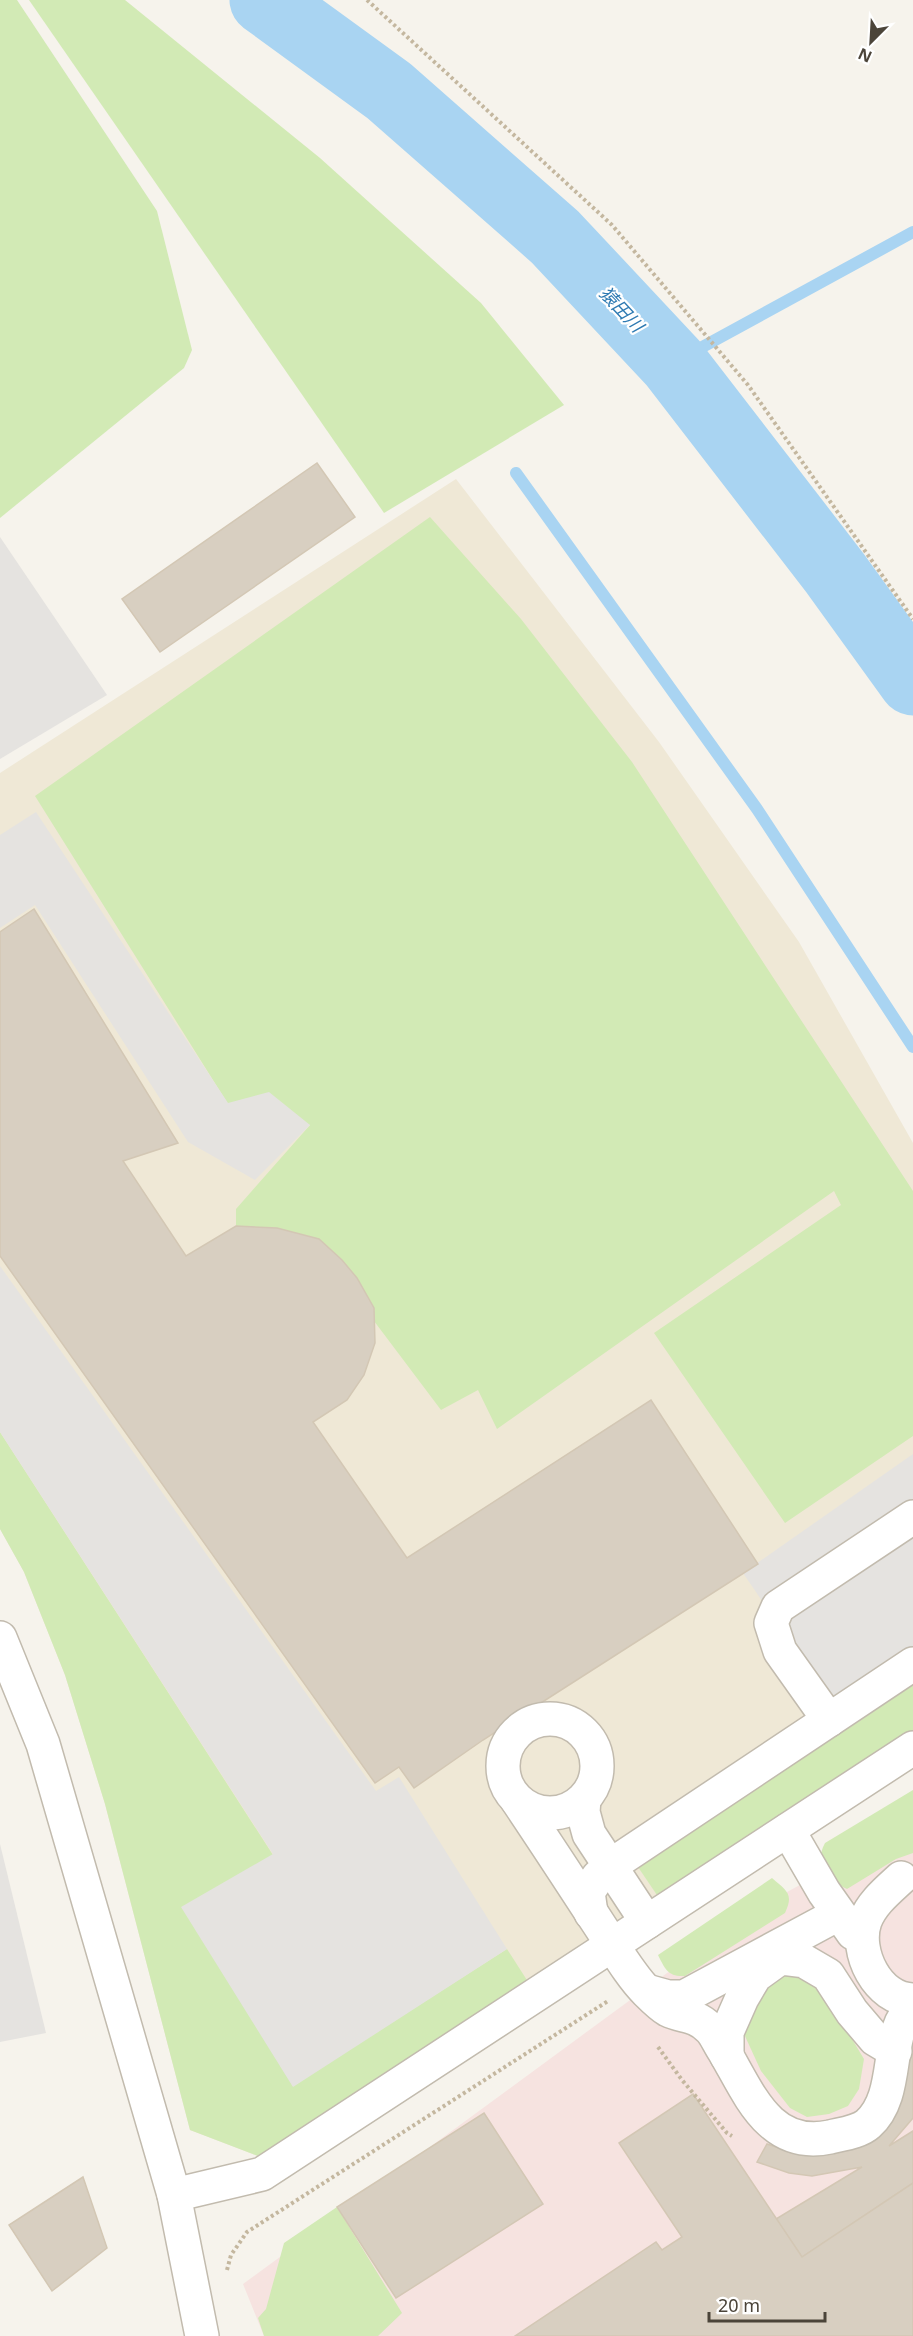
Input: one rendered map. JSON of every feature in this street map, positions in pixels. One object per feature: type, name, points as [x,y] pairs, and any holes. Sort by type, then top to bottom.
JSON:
[{"type":"street","points":[[829,1720],[780,1651],[771,1623],[778,1607],[913,1517]]},
{"type":"street","points":[[0,1638],[43,1744],[174,2195],[202,2336]]},
{"type":"street","points":[[628,1893],[626,1864],[639,1847],[913,1664]]},
{"type":"street","points":[[517,1800],[529,1809],[551,1813],[573,1807],[584,1798],[593,1785],[597,1770],[595,1754],[589,1739],[577,1728],[563,1721],[548,1719],[532,1722],[518,1731],[508,1743],[503,1757],[503,1773],[508,1789],[646,1992],[668,2010],[689,2015],[710,2028],[764,2117],[778,2130],[798,2137],[823,2138],[848,2133],[868,2124],[879,2109],[891,2080],[898,2030],[907,2012],[913,2008]]},
{"type":"street","points":[[174,2195],[262,2174],[913,1748]]},
{"type":"street","points":[[584,1798],[583,1812],[589,1834],[648,1922]]},
{"type":"street","points":[[788,1830],[824,1892],[834,1916],[862,1947],[872,1973],[889,1991],[907,2000],[913,2000]]},
{"type":"street","points":[[591,1913],[588,1892],[598,1877],[605,1858],[613,1852],[639,1847]]},
{"type":"street","points":[[862,1947],[865,1922],[878,1900],[901,1878]]},
{"type":"street","points":[[834,1916],[819,1940],[828,1975],[852,2012],[875,2039],[895,2050]]},
{"type":"street","points":[[646,1992],[668,1997],[684,1997],[834,1916]]},
{"type":"street","points":[[727,2056],[727,2032],[755,1976],[780,1959],[804,1961],[828,1975]]},
{"type":"path","points":[[367,0],[612,225],[748,385],[913,618]]},
{"type":"path","points":[[227,2273],[231,2254],[247,2232],[610,2000]]},
{"type":"path","points":[[655,2042],[682,2080],[727,2133],[735,2138]]},
{"type":"shaded area","points":[[456,479],[659,742],[799,942],[913,1143],[913,1731],[258,2156],[190,2130],[105,1804],[65,1675],[24,1572],[0,1529],[0,773]]},
{"type":"shaded area","points":[[0,537],[107,695],[0,759]]},
{"type":"shaded area","points":[[36,812],[228,1103],[269,1092],[310,1125],[255,1180],[188,1142],[35,905],[0,928],[0,835]]},
{"type":"shaded area","points":[[0,1266],[376,1791],[399,1777],[507,1949],[293,2087],[181,1907],[273,1854],[0,1432]]},
{"type":"shaded area","points":[[913,1454],[913,1685],[849,1728],[743,1573]]},
{"type":"shaded area","points":[[913,1810],[913,2336],[264,2336],[243,2284],[667,1973],[787,1892],[822,1873]]},
{"type":"shaded area","points":[[0,1844],[46,2033],[0,2042]]},
{"type":"green space","points":[[0,0],[17,0],[157,211],[192,350],[184,368],[0,518]]},
{"type":"green space","points":[[29,0],[125,0],[320,158],[481,303],[564,405],[384,513]]},
{"type":"green space","points":[[430,517],[521,619],[632,762],[913,1191],[913,1436],[785,1523],[654,1333],[841,1205],[834,1191],[497,1429],[478,1390],[441,1410],[374,1321],[357,1278],[342,1260],[319,1239],[277,1228],[236,1226],[236,1209],[310,1125],[228,1104],[35,796]]},
{"type":"green space","points":[[0,1432],[273,1855],[292,2086],[507,1949],[532,1988],[258,2156],[190,2130],[105,1804],[65,1675],[24,1572],[0,1529]]},
{"type":"green space","points":[[913,1685],[913,1731],[661,1901],[638,1867]]},
{"type":"green space","points":[[913,1790],[913,1853],[896,1859],[847,1889],[834,1881],[824,1871],[822,1865],[821,1858],[825,1843]]},
{"type":"green space","points":[[772,1878],[788,1893],[789,1901],[785,1913],[685,1976],[675,1975],[668,1971],[658,1955]]},
{"type":"green space","points":[[783,1975],[803,1978],[825,1994],[864,2059],[859,2089],[848,2106],[829,2114],[807,2117],[790,2108],[761,2071],[744,2034],[757,1995]]},
{"type":"green space","points":[[337,2207],[402,2313],[378,2336],[264,2336],[258,2318],[266,2309],[284,2243]]},
{"type":"building","points":[[317,463],[355,517],[160,652],[122,599]]},
{"type":"building","points":[[34,909],[178,1143],[123,1161],[186,1256],[236,1226],[277,1228],[319,1239],[342,1260],[357,1278],[374,1308],[375,1343],[364,1375],[347,1400],[313,1422],[407,1558],[651,1400],[758,1564],[483,1740],[414,1788],[399,1767],[375,1783],[0,1256],[0,932]]},
{"type":"building","points":[[906,2053],[913,2054],[913,2118],[889,2146],[913,2131],[913,2183],[802,2257],[776,2219],[862,2167],[812,2176],[789,2173],[757,2162],[767,2144],[800,2155],[823,2152]]},
{"type":"building","points":[[693,2094],[802,2257],[913,2183],[913,2336],[515,2336],[656,2242],[662,2250],[682,2237],[619,2143]]},
{"type":"building","points":[[484,2113],[543,2204],[396,2298],[337,2207]]},
{"type":"building","points":[[83,2177],[107,2248],[52,2291],[9,2225]]},
{"type":"waterway","name":"猿田川","points":[[264,0],[389,91],[555,237],[673,363],[835,573],[913,681]]},
{"type":"waterway","points":[[673,363],[913,232]]},
{"type":"waterway","points":[[516,473],[757,809],[913,1047]]}]
